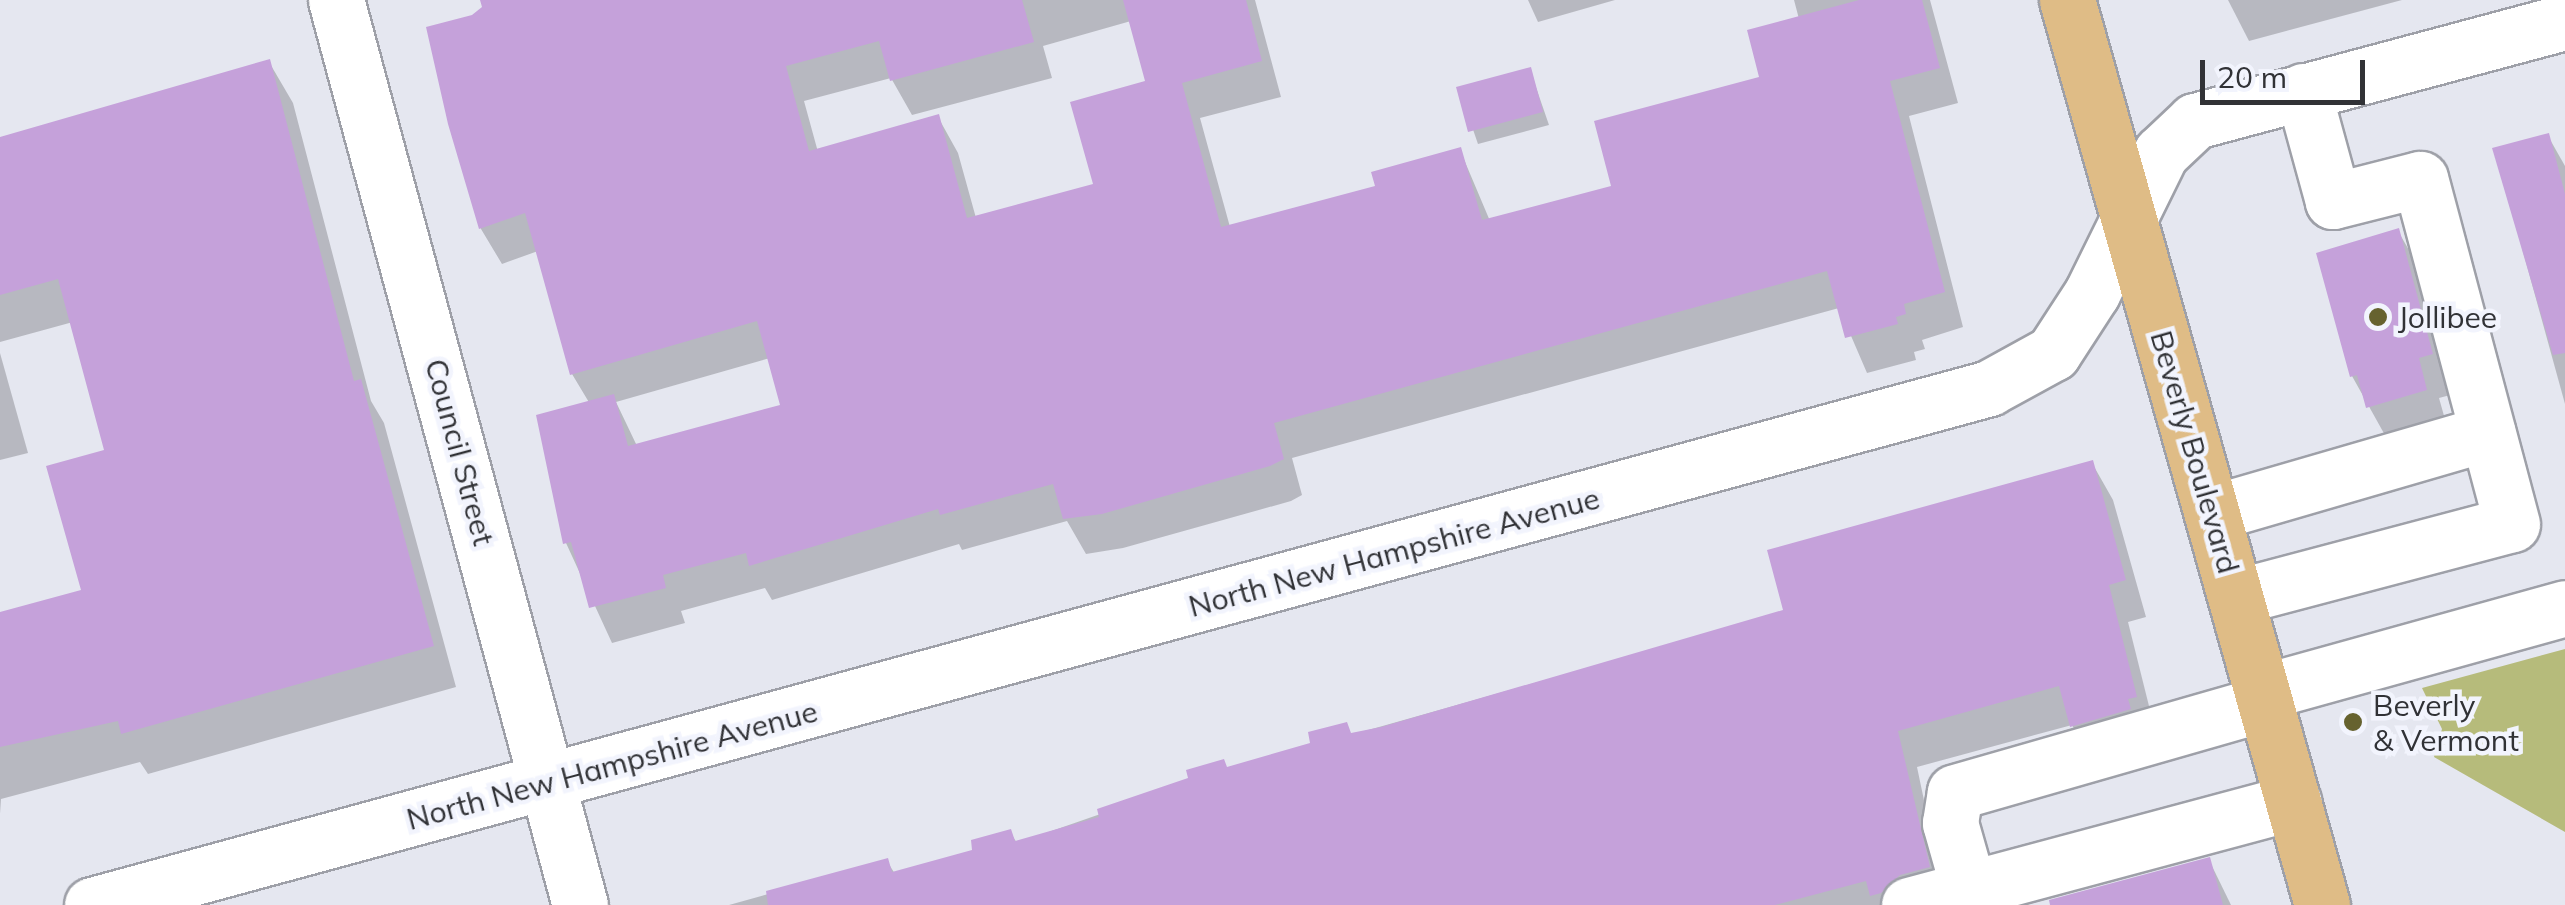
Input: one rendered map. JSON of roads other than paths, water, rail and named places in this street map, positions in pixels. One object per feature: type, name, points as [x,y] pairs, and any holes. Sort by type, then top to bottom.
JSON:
[{"type":"main road","name":"Beverly Boulevard","points":[[2066,0],[2322,905]]},
{"type":"street","name":"Council Street","points":[[336,0],[580,905]]},
{"type":"street","name":"North New Hampshire Avenue","points":[[92,905],[1989,388],[2053,353],[2131,220],[2161,154],[2195,121],[2565,22]]},
{"type":"street","points":[[2236,597],[2512,524],[2420,180],[2333,201],[2304,91]]},
{"type":"street","points":[[2212,513],[2488,432]]},
{"type":"street","points":[[1969,890],[1950,823],[1948,802],[1955,792],[2565,608]]},
{"type":"street","points":[[1909,905],[2293,802]]},
{"type":"place","name":"Jollibee","points":[[2378,317]]},
{"type":"place","name":"Beverly & Vermont","points":[[2353,722]]}]
